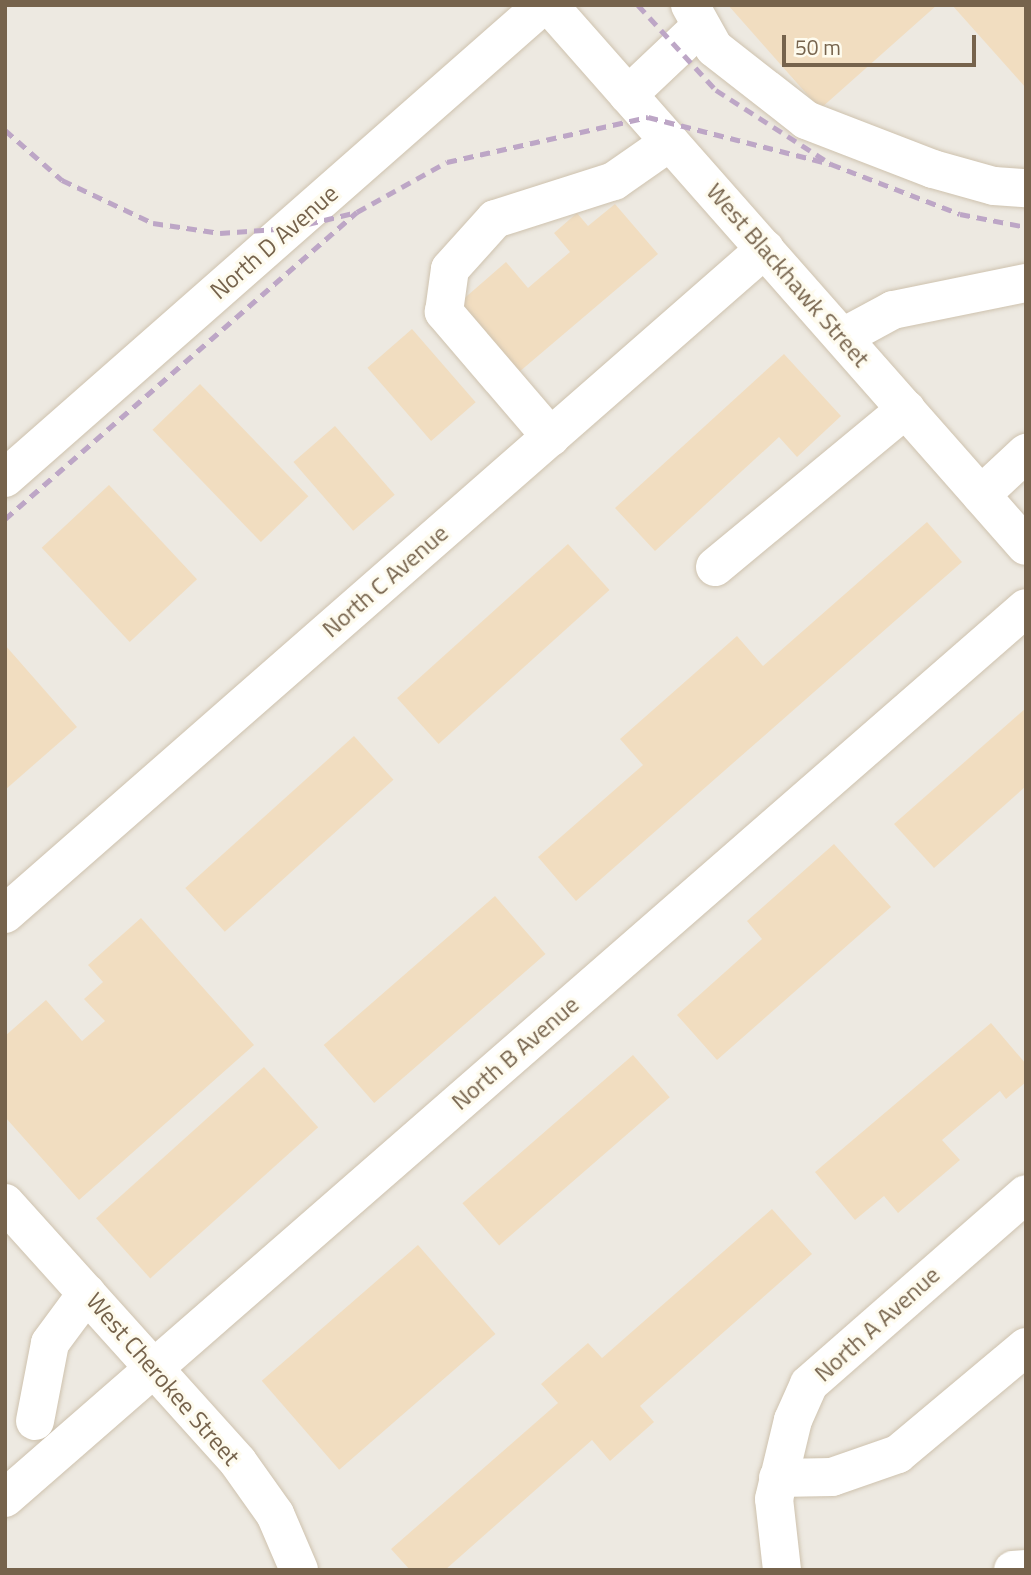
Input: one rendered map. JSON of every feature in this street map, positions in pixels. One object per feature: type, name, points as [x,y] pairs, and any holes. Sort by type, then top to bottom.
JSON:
[{"type":"street","name":"West Blackhawk Street","points":[[546,5],[1026,545]]},
{"type":"street","name":"North D Avenue","points":[[5,478],[546,5]]},
{"type":"street","points":[[628,95],[695,16],[714,47],[806,120],[933,169],[995,186],[1026,188]]},
{"type":"street","points":[[551,437],[444,312],[450,269],[495,219],[614,181],[670,142]]},
{"type":"street","name":"North C Avenue","points":[[5,914],[765,249]]},
{"type":"street","points":[[843,337],[893,310],[1026,283]]},
{"type":"street","points":[[715,567],[906,409]]},
{"type":"street","points":[[981,495],[1026,453]]},
{"type":"street","name":"North B Avenue","points":[[5,1498],[1026,608]]},
{"type":"street","name":"North A Avenue","points":[[782,1570],[774,1499],[793,1420],[809,1384],[1026,1194]]},
{"type":"street","name":"West Cherokee Street","points":[[5,1203],[155,1367],[267,1503],[299,1570]]},
{"type":"street","points":[[81,1433],[57,1420],[20,1422],[50,1343],[87,1293]]},
{"type":"street","points":[[778,1478],[832,1477],[898,1454],[1026,1347]]},
{"type":"street","points":[[1013,1570],[1026,1569]]},
{"type":"shaded area","points":[[5,5],[1026,5],[1026,1570],[5,1570]]},
{"type":"building","points":[[728,5],[937,5],[820,109]]},
{"type":"building","points":[[952,5],[1026,5],[1026,88]]},
{"type":"building","points":[[615,204],[658,254],[512,378],[452,309],[506,262],[528,288],[570,252],[554,233],[577,213],[588,226]]},
{"type":"building","points":[[412,329],[476,402],[431,441],[367,368]]},
{"type":"building","points":[[784,354],[841,416],[797,457],[779,437],[655,551],[615,508]]},
{"type":"building","points":[[200,384],[308,496],[261,542],[153,430]]},
{"type":"building","points":[[335,426],[395,495],[353,531],[293,462]]},
{"type":"building","points":[[109,485],[197,579],[130,642],[42,548]]},
{"type":"building","points":[[927,522],[962,562],[576,901],[538,857],[643,765],[620,739],[737,636],[763,666]]},
{"type":"building","points":[[568,544],[609,590],[439,744],[397,698]]},
{"type":"building","points":[[5,645],[77,727],[5,790]]},
{"type":"building","points":[[1026,708],[1026,786],[934,868],[894,824]]},
{"type":"building","points":[[354,736],[393,780],[225,932],[185,888]]},
{"type":"building","points":[[834,844],[891,907],[717,1060],[677,1015],[762,939],[747,921]]},
{"type":"building","points":[[495,896],[546,954],[374,1103],[324,1045]]},
{"type":"building","points":[[141,918],[254,1045],[79,1200],[5,1117],[5,1036],[46,1000],[82,1041],[105,1021],[84,999],[103,982],[88,965]]},
{"type":"building","points":[[991,1023],[1026,1064],[1026,1082],[1006,1099],[1000,1091],[942,1140],[960,1160],[898,1213],[884,1196],[855,1220],[815,1172]]},
{"type":"building","points":[[633,1055],[670,1097],[499,1246],[462,1203]]},
{"type":"building","points":[[264,1067],[318,1127],[150,1278],[96,1218]]},
{"type":"building","points":[[772,1209],[812,1254],[640,1406],[654,1422],[610,1461],[592,1440],[445,1570],[410,1570],[391,1549],[558,1403],[541,1384],[588,1343],[602,1358]]},
{"type":"building","points":[[418,1245],[495,1334],[339,1470],[262,1381]]},
{"type":"railway","points":[[638,5],[716,90],[831,164],[960,214],[1026,227]]},
{"type":"railway","points":[[5,519],[357,212],[447,162],[648,117],[831,164]]},
{"type":"railway","points":[[5,130],[62,180],[153,223],[220,233],[291,228],[353,213]]}]
